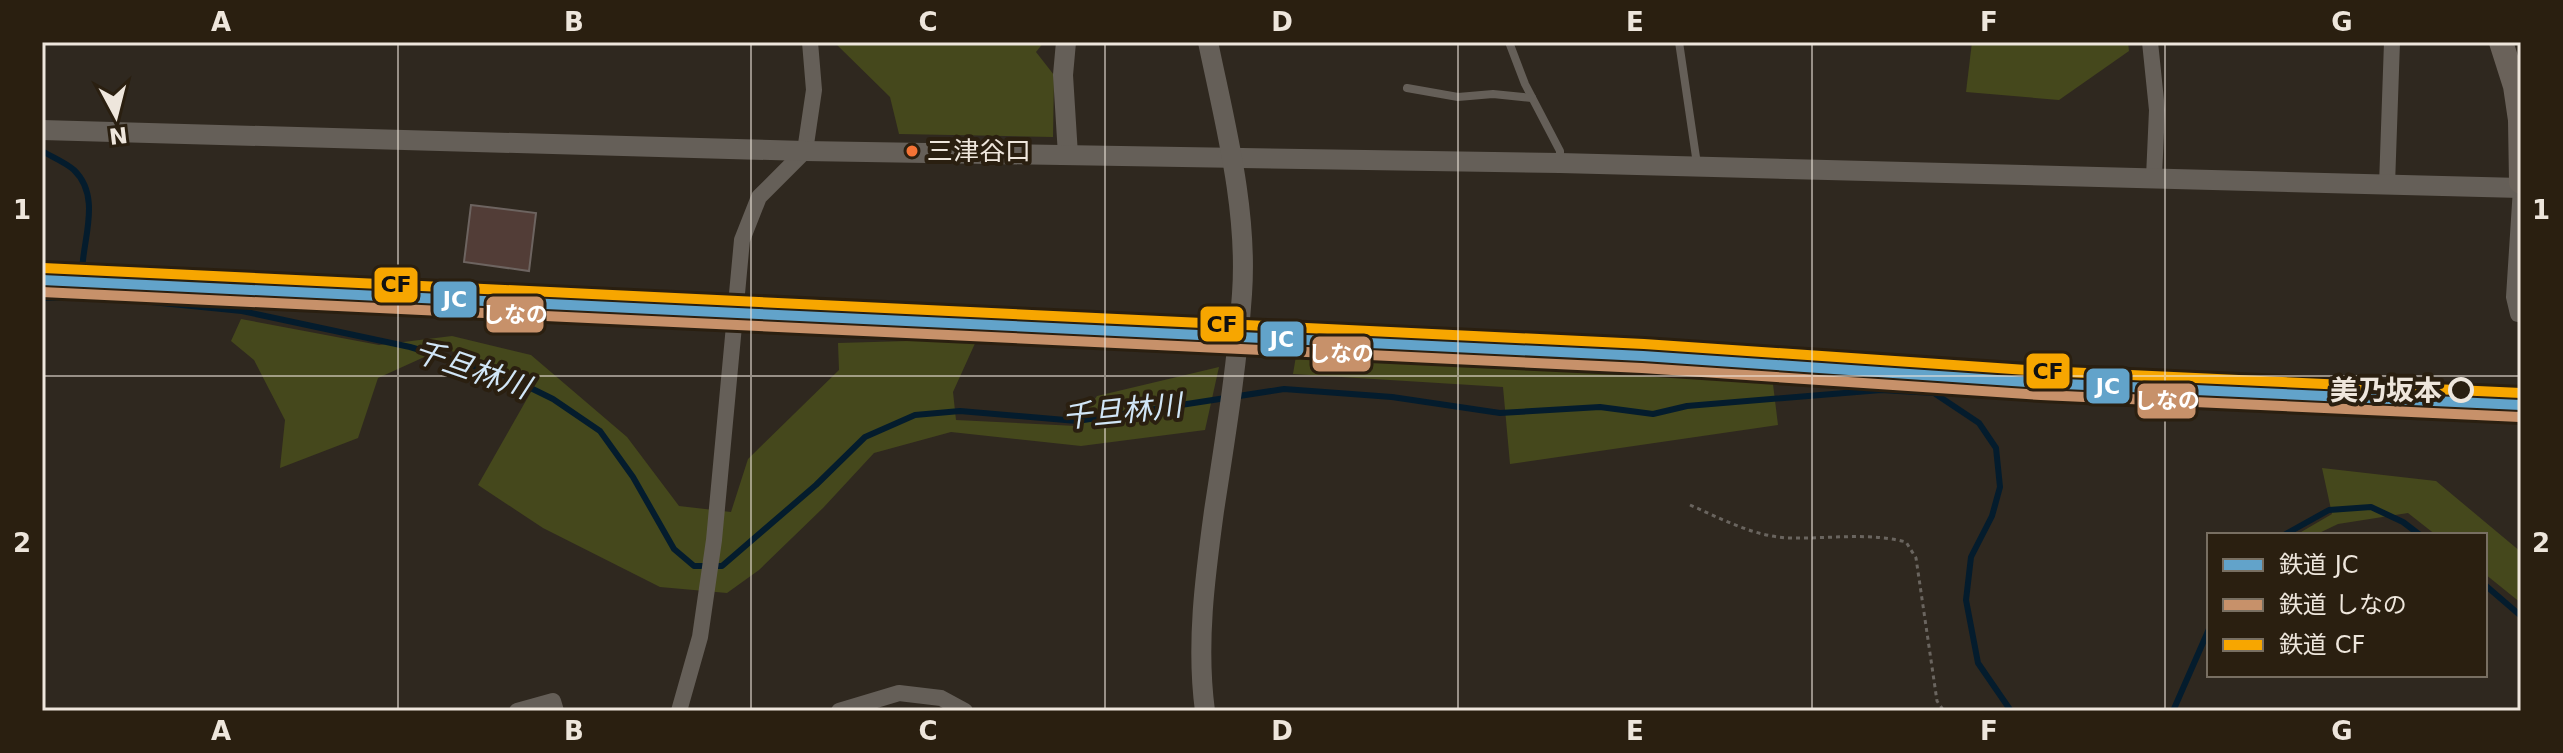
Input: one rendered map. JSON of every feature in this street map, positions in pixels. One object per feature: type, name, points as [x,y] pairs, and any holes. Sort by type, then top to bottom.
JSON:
[{"type":"main road","points":[[2501,42],[2515,86],[2521,186]]},
{"type":"street","points":[[679,711],[700,637],[714,540],[742,240],[759,197],[805,151],[814,90],[810,42]]},
{"type":"street","points":[[1066,42],[1063,75],[1068,155]]},
{"type":"street","points":[[1205,711],[1202,622],[1236,359],[1243,240],[1229,140],[1208,42]]},
{"type":"street","points":[[2150,42],[2157,110],[2154,177]]},
{"type":"street","points":[[2387,185],[2392,42]]},
{"type":"street","points":[[42,130],[805,151],[1560,163],[2521,186],[2514,297],[2518,314],[2521,314]]},
{"type":"street","points":[[839,711],[899,693],[941,698],[965,711]]},
{"type":"street","points":[[517,711],[553,701],[556,711]]},
{"type":"lane","points":[[1509,42],[1532,98],[1560,151],[1560,163]]},
{"type":"lane","points":[[1679,42],[1698,166]]},
{"type":"lane","points":[[1407,88],[1458,97],[1493,94],[1532,98]]},
{"type":"path","points":[[1690,505],[1755,532],[1787,538],[1883,536],[1906,542],[1916,558],[1937,701],[1944,711]]},
{"type":"green space","points":[[834,42],[1044,42],[1036,52],[1054,75],[1053,137],[899,134],[890,97]]},
{"type":"green space","points":[[1972,42],[2128,42],[2129,51],[2059,100],[1966,92]]},
{"type":"green space","points":[[241,319],[379,345],[452,336],[531,355],[627,437],[679,506],[731,512],[748,459],[839,370],[838,343],[977,339],[953,392],[956,420],[1076,426],[1097,396],[1219,367],[1205,430],[1081,446],[951,432],[874,453],[759,570],[727,593],[660,587],[543,528],[478,485],[536,383],[473,356],[442,349],[378,378],[358,438],[280,468],[285,420],[254,360],[231,341]]},
{"type":"green space","points":[[1297,350],[1772,376],[1778,425],[1510,464],[1503,387],[1293,374]]},
{"type":"green space","points":[[2322,468],[2436,481],[2521,552],[2521,603],[2487,576],[2487,533],[2433,533],[2408,513],[2338,524],[2319,533],[2299,533],[2332,514]]},
{"type":"building","points":[[471,205],[536,213],[529,271],[464,262]]},
{"type":"waterway","points":[[42,151],[74,170],[86,190],[89,213],[82,269],[85,297]]},
{"type":"waterway","name":"千旦林川","points":[[42,298],[101,297],[242,311],[410,347],[504,375],[553,399],[600,431],[633,477],[674,549],[694,566],[722,566],[816,485],[865,437],[915,415],[960,411],[1077,421],[1284,389],[1392,397],[1500,413],[1600,407],[1653,414],[1687,406],[1881,390],[1934,393],[1979,423],[1996,448],[2000,487],[1992,516],[1971,557],[1966,600],[1978,663],[2011,711]]},
{"type":"waterway","name":"千旦林川","points":[[2288,533],[2329,510],[2371,507],[2403,522],[2417,533]]},
{"type":"waterway","name":"千旦林川","points":[[2487,587],[2521,616]]},
{"type":"waterway","name":"千旦林川","points":[[2173,711],[2207,634]]},
{"type":"rail line","name":"CF","points":[[43,268],[1644,344],[2043,371],[2521,393]]},
{"type":"rail line","name":"JC","points":[[42,280],[1643,356],[2042,383],[2521,405]]},
{"type":"rail line","name":"しなの","points":[[42,292],[1642,368],[2041,395],[2520,417]]},
{"type":"place","name":"三津谷口","points":[[912,151]]},
{"type":"place","name":"美乃坂本","points":[[2461,390]]}]
